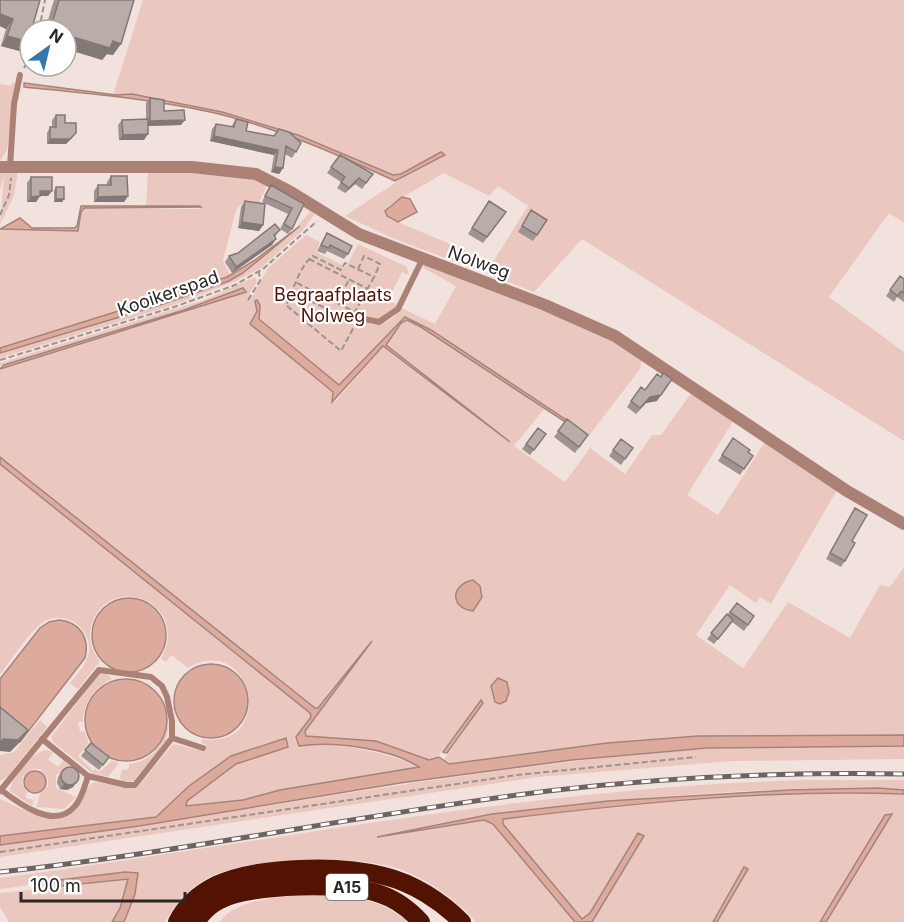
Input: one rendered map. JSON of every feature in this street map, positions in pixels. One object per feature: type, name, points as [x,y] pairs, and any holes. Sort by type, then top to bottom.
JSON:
[{"type":"highway","name":"A15","points":[[177,922],[198,897],[224,882],[251,876],[309,870],[352,871],[385,876],[432,898],[462,922]]},
{"type":"highway","name":"A15","points":[[196,922],[220,900],[262,891],[318,886],[362,889],[395,901],[422,922]]},
{"type":"highway","name":"A15","points":[[213,922],[228,907],[262,891]]},
{"type":"street","name":"Nolweg","points":[[5,167],[192,166],[237,170],[275,183],[351,231],[545,305],[615,336],[847,490],[904,524]]},
{"type":"lane","points":[[5,167],[19,78]]},
{"type":"lane","points":[[364,319],[379,322],[394,314],[422,260]]},
{"type":"lane","points":[[42,739],[88,776],[126,786],[135,785],[172,738],[170,709],[165,690],[160,683],[146,675],[120,674],[102,669],[97,672],[0,790],[29,809],[45,814],[61,814],[77,803],[88,776]]},
{"type":"lane","points":[[172,738],[203,748]]},
{"type":"path","points":[[41,18],[45,0]]},
{"type":"path","points":[[0,215],[11,186],[5,167]]},
{"type":"path","name":"Kooikerspad","points":[[0,360],[203,298],[259,272],[324,215]]},
{"type":"path","points":[[348,258],[341,270],[313,256],[309,259],[286,306],[341,351],[356,323],[364,319]]},
{"type":"path","points":[[297,283],[355,312],[380,264],[364,256],[358,269]]},
{"type":"path","points":[[309,259],[368,289]]},
{"type":"path","points":[[345,263],[374,277]]},
{"type":"path","points":[[248,300],[260,281],[259,272]]},
{"type":"path","points":[[338,303],[349,279]]},
{"type":"path","points":[[293,292],[356,323]]},
{"type":"path","points":[[0,852],[239,818],[450,784],[605,765],[696,757]]},
{"type":"green space","points":[[143,0],[904,0],[904,223],[889,213],[829,297],[904,352],[904,441],[582,239],[534,292],[486,273],[528,206],[498,186],[489,196],[444,173],[388,206],[385,211],[391,219],[478,256],[474,269],[395,239],[345,216],[442,152],[401,174],[393,175],[298,135],[248,119],[169,100],[127,94],[113,95]]},
{"type":"green space","points":[[15,83],[7,150],[0,161],[0,84],[11,86]]},
{"type":"green space","points":[[0,170],[18,171],[14,195],[0,225],[4,175],[0,190]]},
{"type":"green space","points":[[180,170],[250,178],[268,183],[257,207],[240,205],[236,210],[223,261],[230,275],[172,296],[0,348],[0,229],[78,231],[81,212],[84,208],[199,209],[200,206],[146,206],[148,171]]},
{"type":"green space","points":[[295,202],[315,214],[302,231],[261,268],[234,282],[173,305],[0,358],[0,353],[163,304],[229,281],[243,273],[287,238],[310,212]]},
{"type":"green space","name":"Begraafplaats Nolweg","points":[[306,235],[320,242],[316,252],[346,267],[358,244],[407,267],[409,275],[402,272],[388,300],[397,305],[396,308],[378,320],[371,320],[369,324],[374,325],[387,321],[402,308],[435,324],[456,286],[423,268],[424,265],[593,330],[642,359],[640,369],[588,437],[431,330],[405,317],[339,386],[259,318],[260,305],[255,301],[257,311],[250,324],[333,392],[335,402],[383,346],[509,442],[386,345],[402,321],[407,320],[545,408],[514,446],[565,482],[590,448],[625,474],[652,435],[661,435],[692,392],[734,420],[687,495],[718,515],[766,440],[837,490],[771,604],[760,597],[756,603],[730,585],[696,635],[743,668],[788,602],[850,638],[880,585],[890,587],[904,567],[904,735],[698,736],[607,743],[449,764],[443,761],[483,703],[481,700],[436,759],[432,761],[376,741],[306,736],[305,731],[372,641],[318,708],[315,708],[0,457],[0,369],[180,314],[243,292],[243,288],[184,310],[0,366],[0,363],[204,300],[255,277],[257,282],[249,294],[252,297],[268,268]],"holes":[[[463,582],[480,586],[482,597],[473,611],[465,610],[456,598],[457,588]]]},
{"type":"green space","points":[[0,464],[310,713],[311,717],[296,737],[299,746],[344,746],[389,756],[418,765],[418,768],[280,790],[243,800],[186,806],[187,801],[236,764],[288,747],[286,738],[261,745],[210,771],[156,817],[0,836],[0,799],[33,814],[68,816],[74,812],[88,787],[94,782],[137,788],[173,744],[204,751],[206,745],[201,743],[202,739],[226,738],[241,728],[248,712],[248,694],[241,677],[229,665],[211,661],[188,668],[171,655],[166,662],[161,659],[168,638],[166,621],[157,608],[143,600],[128,597],[112,600],[99,610],[91,627],[90,641],[100,661],[78,689],[70,683],[86,661],[89,643],[86,635],[76,623],[61,618],[53,618],[39,625],[0,675]]},
{"type":"green space","points":[[104,672],[112,679],[100,686],[88,701],[83,721],[78,722],[80,732],[84,731],[89,743],[78,756],[93,771],[95,769],[99,772],[112,761],[119,763],[108,777],[92,773],[54,743],[51,737],[100,673]]},
{"type":"green space","points":[[170,719],[166,741],[134,781],[123,782],[120,778],[122,770],[129,769],[129,764],[152,755],[165,735]]},
{"type":"green space","points":[[40,720],[47,727],[7,777],[0,781],[0,755],[14,752]]},
{"type":"green space","points":[[779,745],[904,746],[904,759],[733,761],[538,777],[0,857],[0,845],[485,773],[583,760]]},
{"type":"green space","points":[[45,750],[54,752],[48,759],[58,767],[64,760],[78,775],[77,778],[67,770],[56,775],[56,788],[76,797],[64,809],[36,807],[40,794],[48,786],[48,779],[40,769],[33,769],[23,777],[22,784],[27,792],[26,798],[34,800],[32,806],[10,791],[23,767],[34,756]]},
{"type":"green space","points":[[804,780],[904,780],[904,790],[801,789],[698,794],[492,814],[476,819],[477,822],[484,820],[493,823],[575,922],[476,922],[442,892],[402,870],[358,861],[330,860],[270,863],[219,873],[190,890],[165,922],[124,922],[137,883],[133,872],[60,881],[128,879],[120,908],[112,922],[9,922],[0,907],[0,893],[38,889],[38,884],[0,889],[0,878],[501,805],[602,793]]},
{"type":"green space","points":[[789,794],[904,794],[904,922],[826,922],[891,815],[885,815],[820,922],[717,922],[748,869],[744,867],[713,922],[592,922],[590,913],[582,919],[503,824],[503,819],[665,801]]},
{"type":"green space","points":[[303,894],[332,894],[359,898],[384,907],[408,922],[219,922],[227,914],[247,904]]},
{"type":"shaded area","points":[[24,83],[116,95],[132,94],[222,112],[298,135],[393,175],[401,174],[441,152],[445,155],[395,181],[306,143],[238,119],[143,100],[24,87]]},
{"type":"shaded area","points":[[402,197],[410,199],[417,212],[398,222],[387,216],[385,211]]},
{"type":"shaded area","points":[[81,206],[201,207],[84,208],[81,212],[78,231],[0,229],[20,218],[32,228],[74,228],[77,226]]},
{"type":"shaded area","points":[[300,226],[243,273],[229,281],[163,304],[0,353],[0,348],[227,277],[255,260]]},
{"type":"shaded area","points":[[243,288],[246,292],[0,369],[4,365],[184,310]]},
{"type":"shaded area","points":[[257,300],[260,305],[259,319],[339,385],[405,317],[431,330],[577,427],[576,429],[407,320],[401,323],[386,345],[510,442],[383,346],[332,402],[333,392],[250,324],[257,311],[255,301]]},
{"type":"shaded area","points":[[0,457],[315,708],[318,708],[372,641],[305,731],[306,736],[376,741],[429,760],[439,757],[449,764],[607,743],[698,736],[904,735],[904,746],[707,748],[572,760],[400,783],[139,826],[0,845],[0,836],[156,817],[189,786],[231,756],[286,738],[288,747],[236,764],[187,801],[186,806],[243,800],[280,790],[419,767],[393,755],[344,745],[299,746],[296,737],[311,717],[310,713],[0,464]]},
{"type":"shaded area","points":[[473,580],[480,586],[482,597],[473,611],[460,605],[456,596],[460,586]]},
{"type":"shaded area","points":[[129,598],[143,601],[155,609],[163,621],[166,635],[163,649],[155,661],[143,669],[129,672],[115,669],[103,661],[95,649],[92,635],[95,621],[103,609],[115,601]]},
{"type":"shaded area","points":[[59,620],[73,624],[82,632],[86,644],[85,658],[20,742],[0,725],[0,679],[40,628],[49,622]]},
{"type":"shaded area","points":[[211,664],[225,667],[237,675],[245,687],[248,701],[245,715],[237,727],[225,735],[211,738],[197,735],[185,727],[177,715],[174,701],[177,687],[185,675],[197,667]]},
{"type":"shaded area","points":[[498,678],[507,682],[509,692],[506,701],[500,704],[495,702],[491,686]]},
{"type":"shaded area","points":[[126,679],[142,682],[155,691],[164,704],[167,720],[164,736],[155,749],[142,758],[126,761],[110,758],[97,749],[88,736],[85,720],[88,704],[97,691],[110,682]]},
{"type":"shaded area","points":[[481,700],[483,703],[447,753],[443,752]]},
{"type":"shaded area","points":[[35,771],[45,778],[46,782],[39,792],[35,793],[25,786],[24,782],[31,772]]},
{"type":"shaded area","points":[[878,788],[904,790],[904,794],[753,795],[503,819],[503,824],[582,919],[590,913],[638,833],[644,836],[592,922],[575,922],[493,824],[484,820],[377,837],[492,814],[608,801],[789,790]]},
{"type":"shaded area","points":[[892,814],[826,922],[820,922],[885,815]]},
{"type":"shaded area","points":[[744,867],[748,869],[717,922],[713,922]]},
{"type":"shaded area","points":[[125,872],[138,873],[135,894],[124,922],[112,922],[120,908],[128,879],[61,886],[60,880]]},
{"type":"building","points":[[0,0],[40,0],[35,18],[18,18],[18,39],[7,36],[13,19],[0,14]]},
{"type":"building","points":[[59,0],[134,0],[121,44],[113,41],[110,48],[78,39],[78,18],[54,18]]},
{"type":"building","points":[[150,98],[164,100],[164,111],[184,110],[185,120],[150,121]]},
{"type":"building","points":[[56,115],[65,115],[65,123],[76,123],[76,133],[70,139],[50,139],[50,127],[56,127]]},
{"type":"building","points":[[148,119],[148,134],[123,135],[122,120]]},
{"type":"building","points":[[236,119],[248,122],[246,131],[274,136],[279,129],[289,132],[301,143],[296,152],[286,146],[283,168],[275,167],[278,150],[214,136],[216,124],[234,127]]},
{"type":"building","points":[[340,155],[373,174],[366,183],[359,178],[349,188],[341,182],[345,177],[331,167]]},
{"type":"building","points":[[111,176],[127,176],[128,196],[98,197],[98,185],[111,185]]},
{"type":"building","points":[[31,177],[52,177],[52,191],[40,191],[40,196],[31,197]]},
{"type":"building","points":[[271,185],[304,204],[292,229],[284,224],[292,208],[265,196]]},
{"type":"building","points":[[56,187],[64,187],[64,199],[56,199]]},
{"type":"building","points":[[245,201],[265,204],[263,225],[242,222]]},
{"type":"building","points":[[489,201],[506,212],[487,237],[472,228]]},
{"type":"building","points":[[531,210],[547,220],[537,235],[522,226]]},
{"type":"building","points":[[275,224],[280,230],[274,235],[276,239],[236,267],[229,256],[238,253]]},
{"type":"building","points":[[327,233],[352,246],[348,254],[330,245],[329,248],[321,245]]},
{"type":"building","points":[[900,276],[904,279],[904,293],[901,291],[898,296],[890,290]]},
{"type":"building","points":[[663,373],[672,379],[661,395],[650,397],[640,408],[631,401],[641,387],[645,390],[657,374],[661,377]]},
{"type":"building","points":[[567,419],[588,435],[579,447],[558,431]]},
{"type":"building","points":[[538,428],[546,434],[534,450],[526,444]]},
{"type":"building","points":[[733,438],[750,450],[748,452],[753,456],[744,469],[722,455]]},
{"type":"building","points":[[621,439],[633,448],[625,459],[613,450]]},
{"type":"building","points":[[855,508],[867,515],[852,541],[855,543],[845,561],[830,553]]},
{"type":"building","points":[[737,603],[754,616],[748,625],[730,612]]},
{"type":"building","points":[[727,614],[733,620],[718,639],[711,633]]},
{"type":"building","points":[[0,707],[28,730],[18,740],[3,739],[0,744]]},
{"type":"building","points":[[91,743],[109,757],[103,765],[85,750]]},
{"type":"building","points":[[70,767],[76,770],[79,776],[76,782],[70,785],[64,782],[61,776],[64,770]]},
{"type":"railway","points":[[0,872],[138,854],[479,800],[592,786],[726,777],[904,774]]}]
